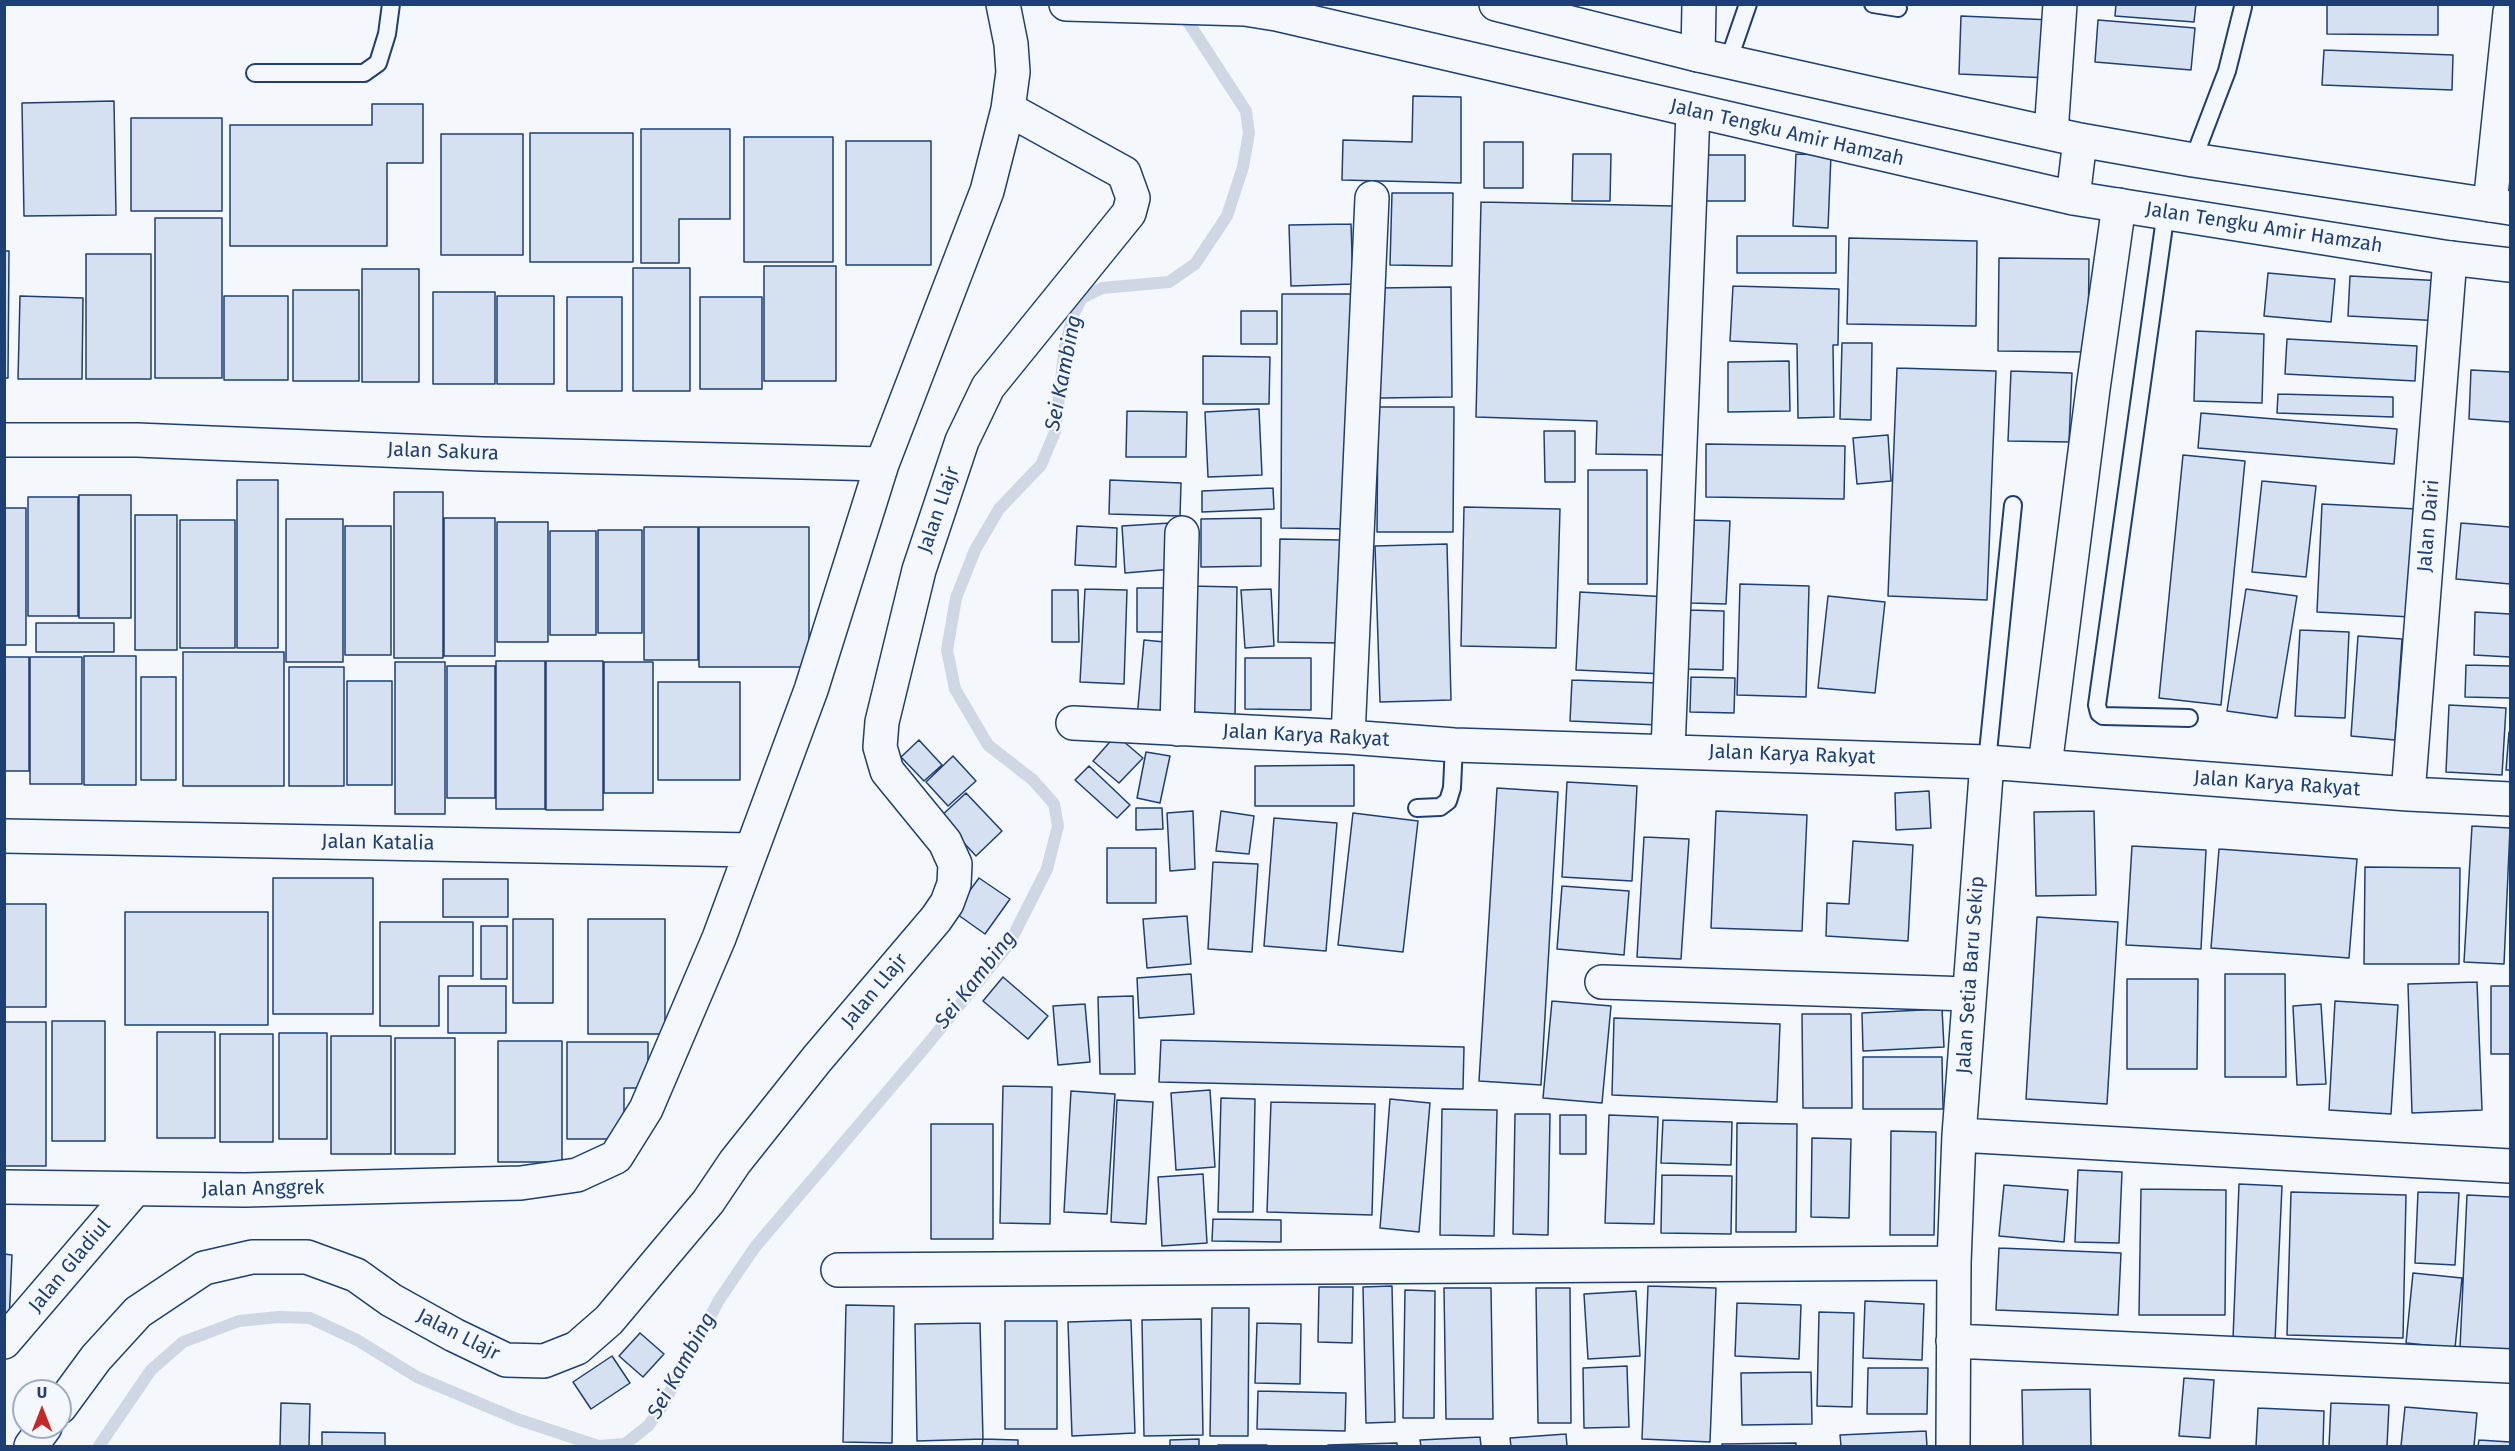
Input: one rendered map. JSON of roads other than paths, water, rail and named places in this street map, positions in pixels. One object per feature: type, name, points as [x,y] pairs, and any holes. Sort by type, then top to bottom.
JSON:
[{"type":"street","name":"Jalan Anggrek","points":[[4,1187],[245,1190],[521,1183],[577,1175],[616,1157],[646,1109],[715,948],[811,690],[882,464],[987,191],[1008,109],[1013,72],[1011,44],[1003,4]]},
{"type":"street","name":"Jalan Tengku Amir Hamzah","points":[[1066,4],[1245,9],[1319,22],[1693,112],[2073,198],[2450,258],[2511,265]]},
{"type":"street","points":[[1496,4],[1713,59],[2066,136],[2193,160],[2500,207],[2511,12]]},
{"type":"street","points":[[1699,4],[1713,59]]},
{"type":"street","points":[[2060,4],[2066,136],[2073,198]]},
{"type":"street","name":"Jalan Llajr","points":[[72,1391],[96,1358],[138,1312],[204,1268],[252,1257],[307,1257],[356,1275],[391,1300],[454,1335],[506,1360],[544,1361],[577,1348],[609,1320],[708,1202],[735,1162],[817,1059],[936,919],[947,903],[954,884],[955,864],[945,842],[887,771],[880,747],[882,722],[919,570],[962,441],[988,387],[1129,213],[1132,198],[1124,173],[1008,109]]},
{"type":"street","points":[[1668,751],[1693,112]]},
{"type":"street","points":[[1348,737],[1372,198]]},
{"type":"street","points":[[2045,766],[2119,205]]},
{"type":"street","name":"Jalan Dairi","points":[[2408,794],[2450,258]]},
{"type":"street","name":"Jalan Sakura","points":[[4,440],[137,440],[482,454],[882,464]]},
{"type":"street","points":[[1177,729],[1182,533]]},
{"type":"street","name":"Jalan Karya Rakyat","points":[[1073,723],[1348,737],[1454,745],[1988,762],[2408,794],[2511,799]]},
{"type":"street","name":"Jalan Setia Baru Sekip","points":[[1953,1446],[1954,1263],[1959,1135],[1988,762]]},
{"type":"street","name":"Jalan Katalia","points":[[4,836],[750,850]]},
{"type":"street","points":[[1602,982],[1969,994]]},
{"type":"street","points":[[1959,1135],[2511,1166]]},
{"type":"street","name":"Jalan Gladiul","points":[[4,1342],[135,1189]]},
{"type":"street","points":[[838,1270],[1954,1263]]},
{"type":"street","points":[[1953,1341],[2511,1366]]},
{"type":"lane","points":[[255,73],[364,73],[378,63],[387,34],[391,4]]},
{"type":"lane","points":[[1713,59],[1748,4]]},
{"type":"lane","points":[[1873,4],[1898,8]]},
{"type":"lane","points":[[2193,160],[2227,71],[2243,7]]},
{"type":"lane","points":[[2166,212],[2097,705],[2103,716],[2189,718]]},
{"type":"lane","name":"Jalan Setia Baru Sekip","points":[[1988,762],[2013,505]]},
{"type":"lane","points":[[1417,808],[1440,807],[1448,801],[1452,788],[1454,745]]},
{"type":"waterway","name":"Sei Kambing","points":[[99,1446],[151,1370],[183,1342],[239,1321],[278,1317],[310,1318],[357,1340],[417,1377],[517,1419],[598,1446],[625,1444],[648,1426],[663,1405],[719,1300],[755,1247],[927,1045],[1009,944],[1047,869],[1058,826],[1054,804],[1033,780],[988,745],[955,689],[947,650],[956,598],[975,550],[999,509],[1041,465],[1055,432],[1065,346],[1074,313],[1082,298],[1102,288],[1169,282],[1195,264],[1227,216],[1243,167],[1249,133],[1246,111],[1181,11]]}]
